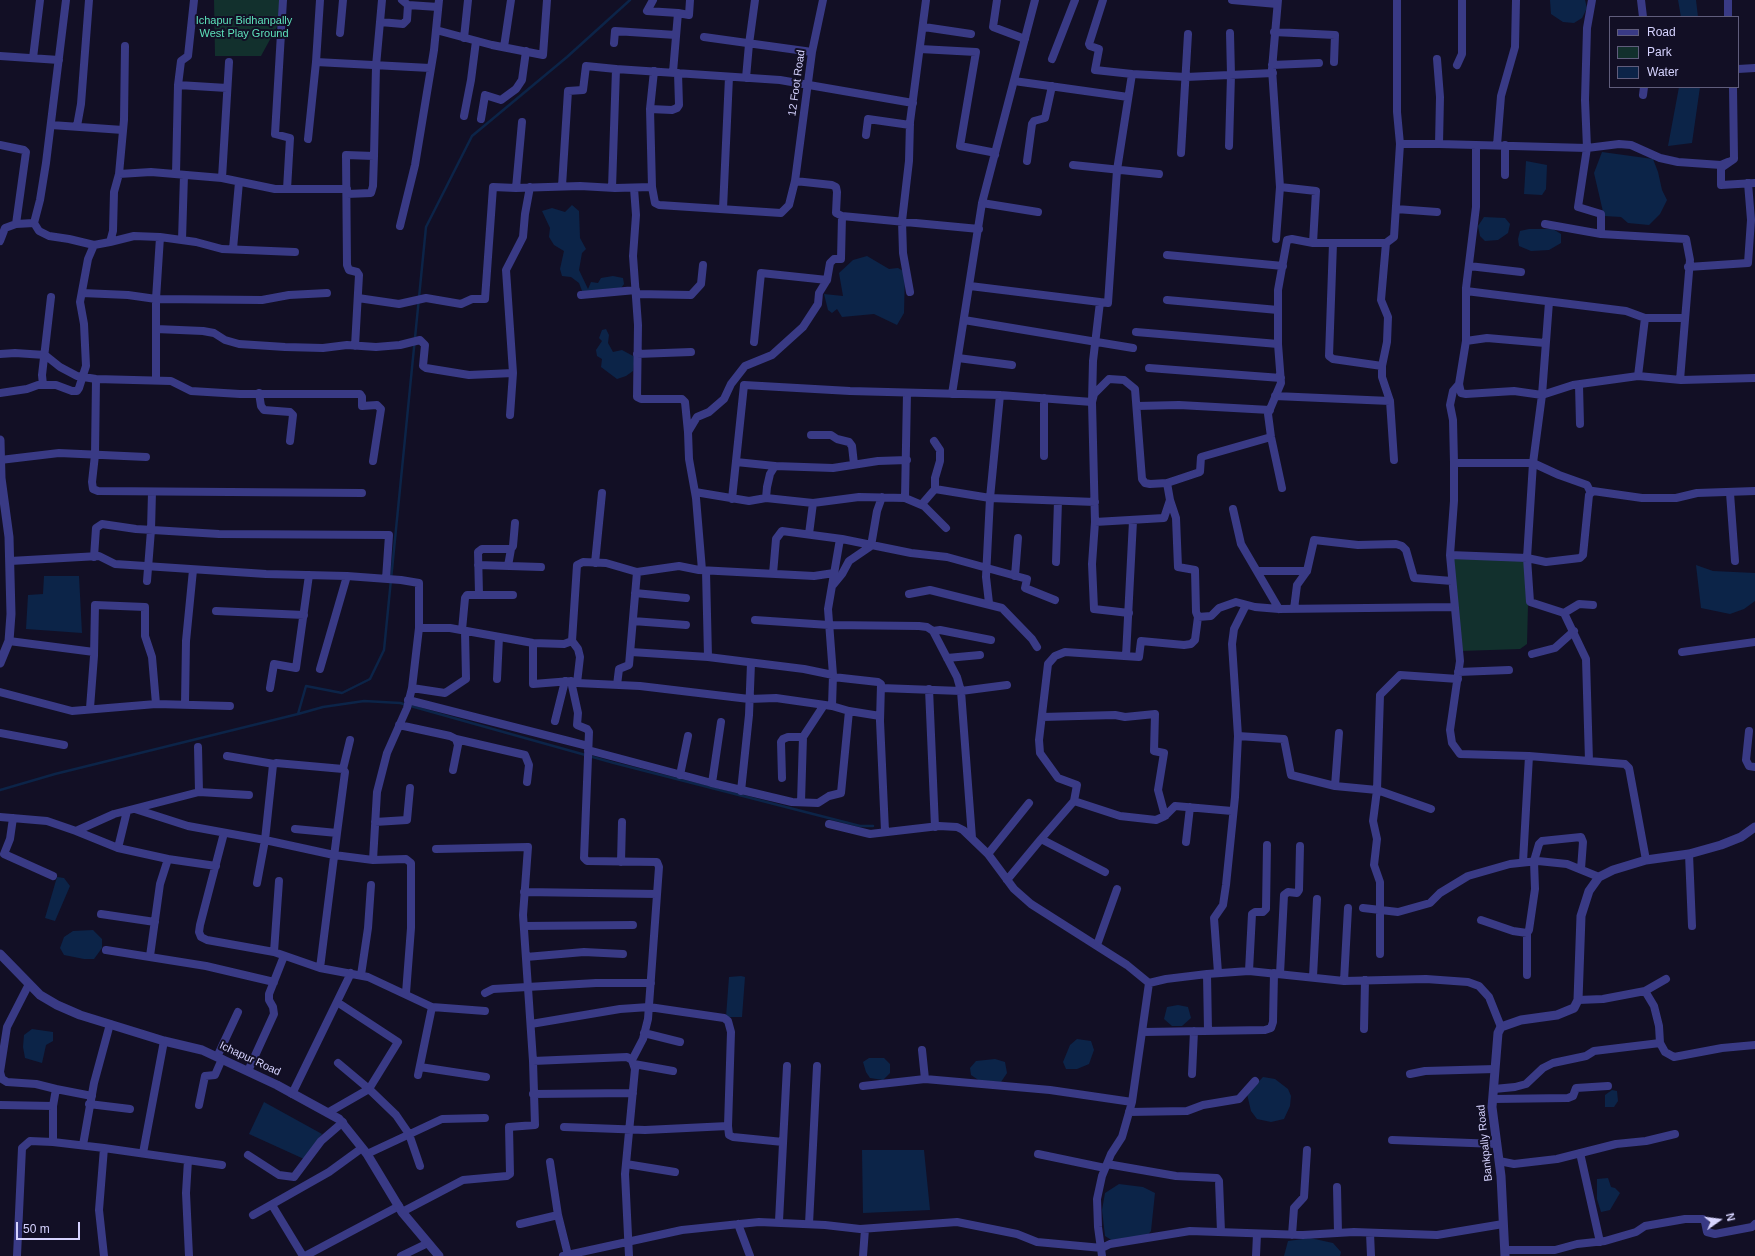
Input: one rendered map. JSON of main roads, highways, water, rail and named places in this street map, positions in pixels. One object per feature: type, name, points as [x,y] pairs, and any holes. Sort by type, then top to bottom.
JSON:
[{"type":"water","points":[[1550,0],[1585,0],[1587,8],[1582,18],[1574,23],[1563,22],[1551,14]]},
{"type":"water","points":[[1678,0],[1696,0],[1698,16],[1681,16]]},
{"type":"water","points":[[1679,88],[1700,88],[1692,143],[1668,146]]},
{"type":"water","points":[[1602,152],[1653,159],[1662,190],[1667,200],[1660,214],[1649,225],[1628,223],[1621,217],[1604,216],[1594,173]]},
{"type":"water","points":[[1526,161],[1547,165],[1546,189],[1542,195],[1524,194]]},
{"type":"water","points":[[572,205],[579,211],[580,238],[586,249],[582,253],[579,270],[588,289],[591,282],[598,283],[601,278],[613,276],[623,278],[624,284],[617,294],[584,296],[579,283],[571,277],[562,276],[560,269],[564,251],[554,245],[549,237],[550,228],[542,211],[552,208],[565,212]]},
{"type":"water","points":[[1484,217],[1505,218],[1510,224],[1508,233],[1498,240],[1485,241],[1480,236],[1478,226]]},
{"type":"water","points":[[1529,229],[1553,229],[1561,234],[1561,243],[1549,250],[1531,251],[1519,246],[1518,239],[1520,231]]},
{"type":"water","points":[[867,256],[889,269],[898,268],[905,272],[904,313],[897,325],[874,314],[842,317],[837,309],[832,313],[828,310],[824,294],[843,296],[839,273],[853,260]]},
{"type":"water","points":[[606,329],[609,335],[608,343],[613,352],[622,350],[635,357],[633,371],[626,376],[617,379],[601,367],[602,359],[597,356],[596,350],[602,341],[599,338],[602,330]]},
{"type":"water","points":[[1696,565],[1713,571],[1755,573],[1755,601],[1744,609],[1730,614],[1701,608]]},
{"type":"water","points":[[44,576],[79,576],[82,633],[26,629],[28,595],[43,594]]},
{"type":"water","points":[[57,877],[64,878],[70,886],[55,921],[45,918]]},
{"type":"water","points":[[93,930],[102,939],[102,948],[94,959],[84,959],[64,955],[60,948],[64,937],[73,931]]},
{"type":"water","points":[[729,977],[745,977],[742,1017],[726,1017]]},
{"type":"water","points":[[1178,1005],[1188,1007],[1191,1018],[1182,1026],[1172,1026],[1164,1019],[1167,1007]]},
{"type":"water","points":[[32,1029],[53,1032],[53,1041],[46,1045],[42,1063],[25,1058],[23,1047],[24,1035]]},
{"type":"water","points":[[1077,1039],[1091,1041],[1094,1050],[1089,1064],[1077,1069],[1066,1069],[1063,1062],[1070,1045]]},
{"type":"water","points":[[869,1058],[884,1058],[890,1064],[890,1073],[883,1080],[870,1078],[866,1072],[863,1062]]},
{"type":"water","points":[[995,1059],[1005,1062],[1007,1073],[1001,1082],[980,1081],[971,1075],[970,1068],[976,1061]]},
{"type":"water","points":[[1263,1077],[1275,1079],[1288,1089],[1291,1096],[1290,1106],[1284,1119],[1271,1122],[1257,1119],[1251,1111],[1247,1094]]},
{"type":"water","points":[[1612,1090],[1617,1091],[1618,1101],[1614,1107],[1605,1107],[1605,1095]]},
{"type":"water","points":[[264,1102],[322,1134],[304,1159],[249,1134]]},
{"type":"water","points":[[862,1150],[924,1150],[930,1210],[863,1213]]},
{"type":"water","points":[[1608,1178],[1611,1187],[1615,1188],[1620,1193],[1610,1210],[1601,1212],[1597,1199],[1597,1179]]},
{"type":"water","points":[[1119,1184],[1143,1187],[1155,1193],[1151,1231],[1146,1237],[1113,1241],[1105,1236],[1102,1210],[1105,1193]]},
{"type":"water","points":[[1310,1238],[1333,1243],[1341,1252],[1340,1256],[1284,1256],[1288,1241]]},
{"type":"waterway","points":[[0,790],[55,774],[298,714],[306,686],[342,693],[370,679],[384,650],[426,227],[472,136],[567,57],[630,0]]},
{"type":"waterway","points":[[298,714],[323,707],[364,701],[400,703],[614,763],[860,826],[873,826]]},
{"type":"park label","name":"Ichapur Bidhanpally West Play Ground","points":[[244,27]]}]
